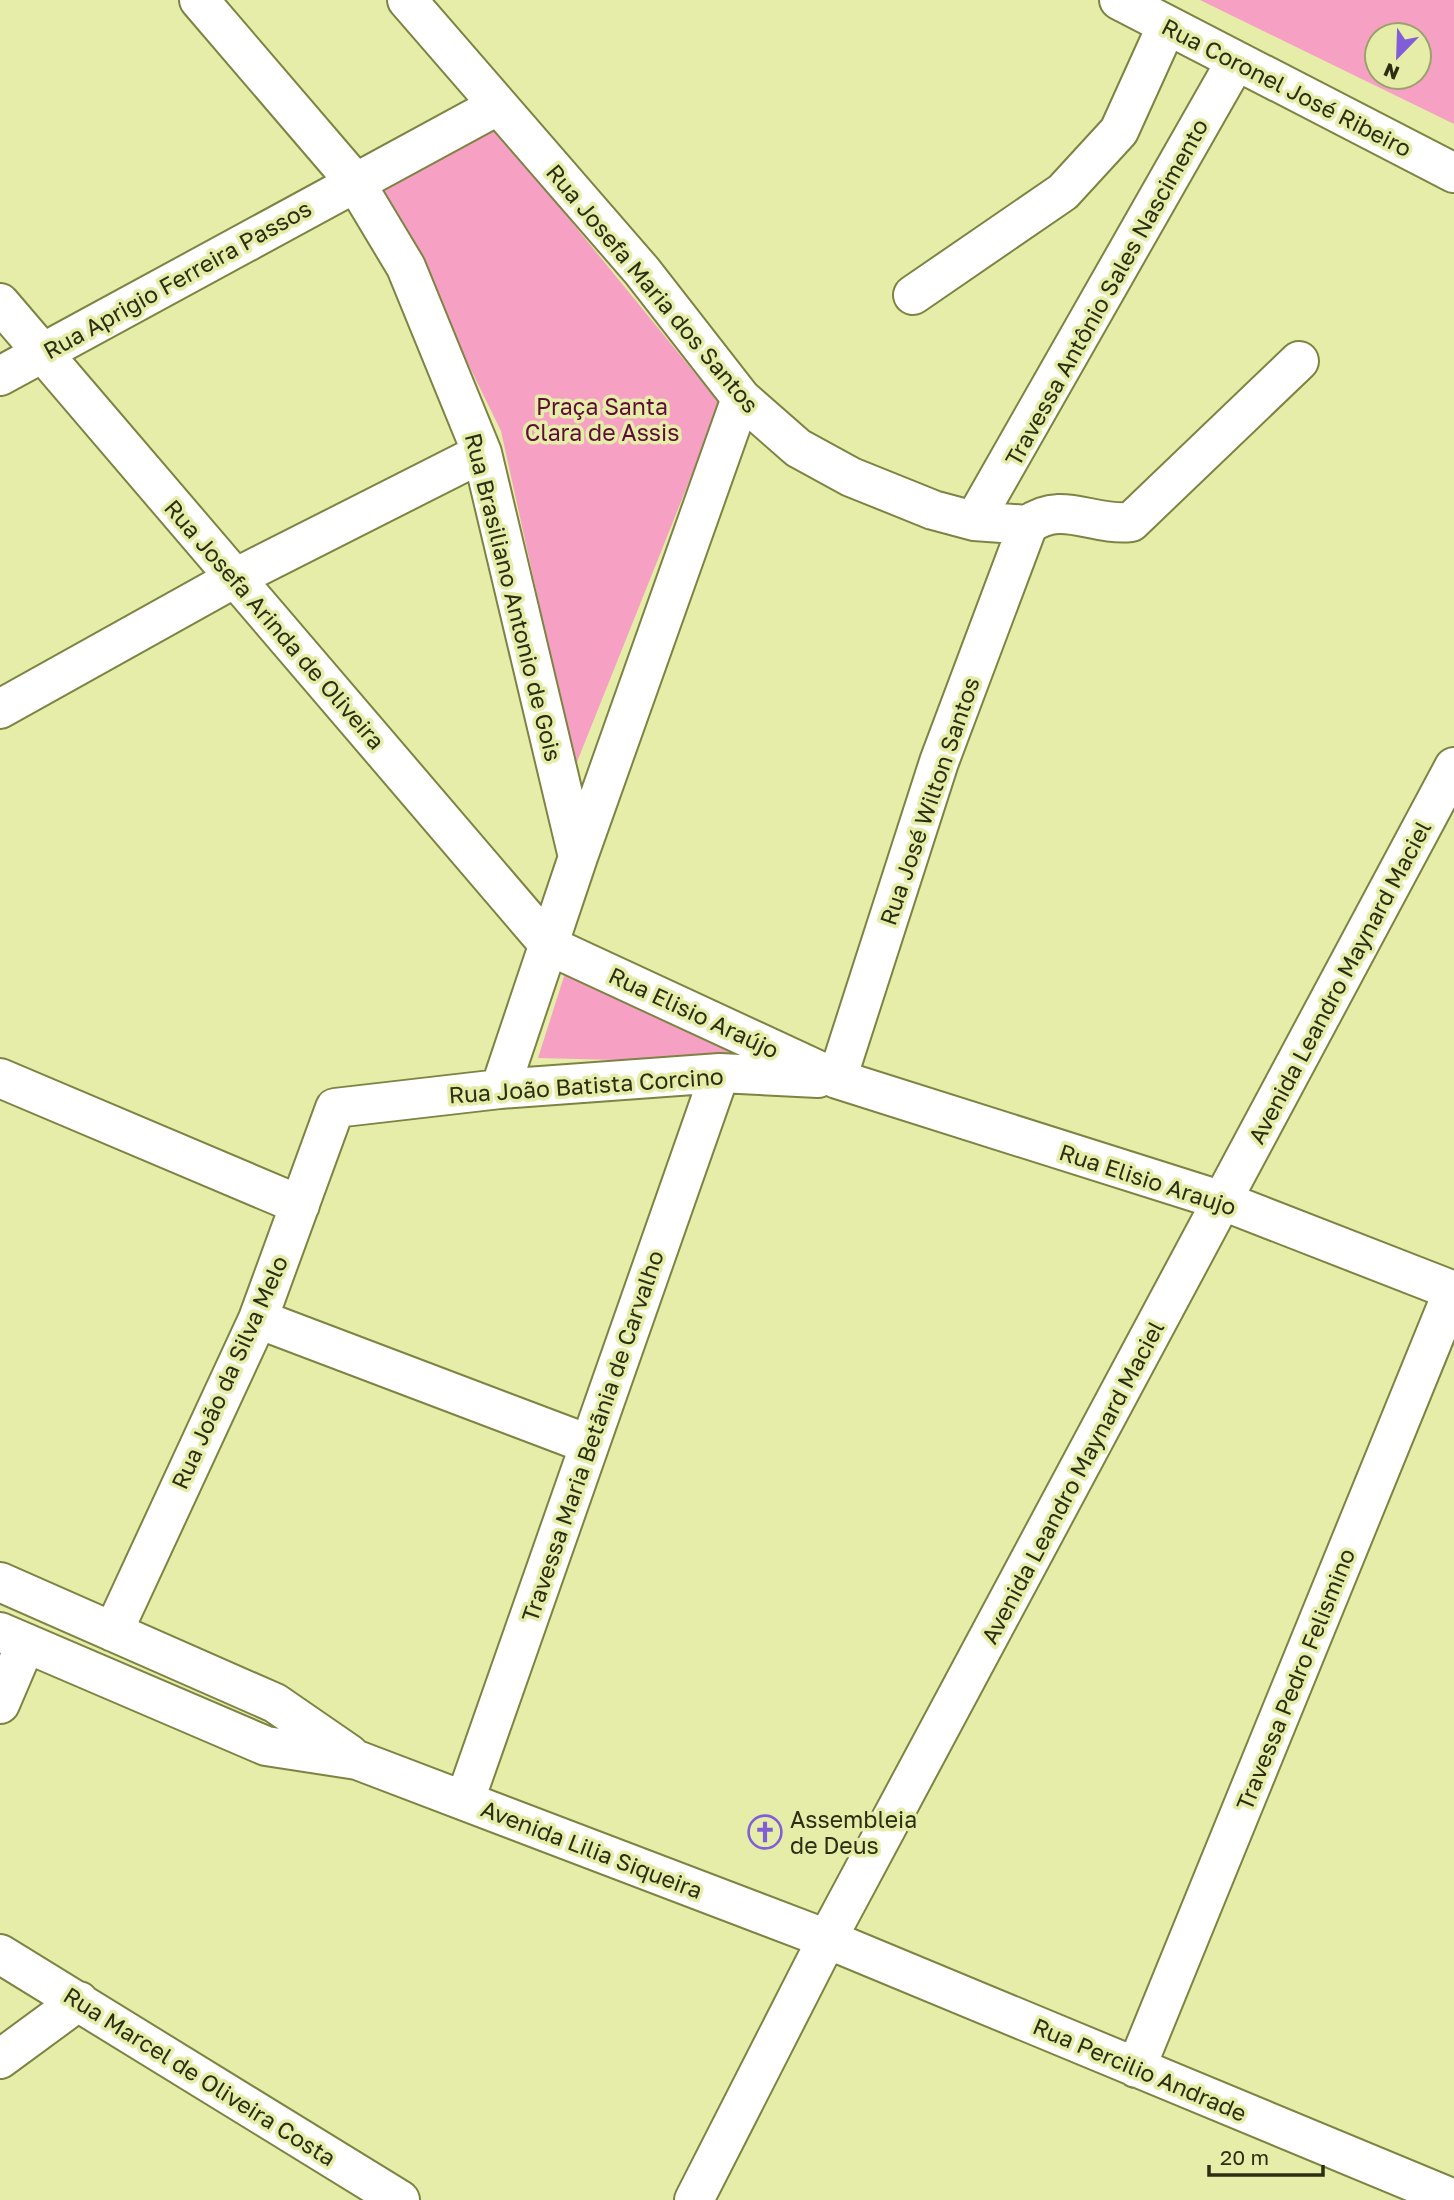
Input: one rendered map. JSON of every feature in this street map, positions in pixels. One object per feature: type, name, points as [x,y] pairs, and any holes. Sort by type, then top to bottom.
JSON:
[{"type":"street","name":"Rua Brasiliano Antonio de Gois","points":[[200,0],[355,182],[406,267],[482,453],[578,857]]},
{"type":"street","name":"Rua Josefa Maria dos Santos","points":[[407,0],[642,271],[741,398],[798,448],[851,477],[933,510],[974,521],[1028,525]]},
{"type":"street","name":"Rua Coronel José Ribeiro","points":[[1119,0],[1454,173]]},
{"type":"street","points":[[913,295],[1063,192],[1119,131],[1167,25]]},
{"type":"street","name":"Travessa Antônio Sales Nascimento","points":[[974,521],[1236,61]]},
{"type":"street","name":"Rua Aprigio Ferreira Passos","points":[[0,376],[497,106]]},
{"type":"street","name":"Rua Josefa Arinda de Oliveira","points":[[0,303],[550,946]]},
{"type":"street","points":[[1028,525],[1042,515],[1056,514],[1114,524],[1131,522],[1299,361]]},
{"type":"street","points":[[500,1089],[578,857],[741,398]]},
{"type":"street","points":[[0,709],[235,578],[482,453]]},
{"type":"street","name":"Rua José Wilton Santos","points":[[837,1079],[939,762],[1028,525]]},
{"type":"street","name":"Avenida Leandro Maynard Maciel","points":[[694,2200],[827,1939],[1454,767]]},
{"type":"street","name":"Rua Elisio Araújo","points":[[550,946],[837,1079]]},
{"type":"street","name":"Rua João Batista Corcino","points":[[335,1108],[500,1089],[720,1073],[837,1079]]},
{"type":"street","name":"Travessa Maria Betãnia de Carvalho","points":[[465,1800],[720,1073]]},
{"type":"street","name":"Rua Elisio Araujo","points":[[837,1079],[1223,1202],[1454,1291]]},
{"type":"street","points":[[4,1091],[300,1205]]},
{"type":"street","name":"Rua João da Silva Melo","points":[[113,1632],[258,1319],[335,1108]]},
{"type":"street","name":"Travessa Pedro Felismino","points":[[1136,2068],[1454,1291]]},
{"type":"street","points":[[258,1319],[589,1444]]},
{"type":"street","name":"Avenida Lilia Siqueira","points":[[0,1582],[275,1703],[357,1760]]},
{"type":"street","points":[[0,1704],[13,1638]]},
{"type":"street","name":"Avenida Lilia Siqueira","points":[[13,1638],[266,1746],[357,1760],[827,1939]]},
{"type":"street","name":"Rua Percilio Andrade","points":[[827,1939],[1452,2199]]},
{"type":"street","name":"Rua Marcel de Oliveira Costa","points":[[0,1954],[400,2200]]},
{"type":"street","points":[[0,2059],[79,2001]]},
{"type":"green space","points":[[1200,0],[1454,0],[1454,124],[1386,91],[1433,91],[1433,21],[1363,21],[1363,80]]},
{"type":"green space","name":"Praça Santa Clara de Assis","points":[[495,128],[720,404],[575,767],[501,431],[382,188]]},
{"type":"green space","points":[[567,967],[778,1064],[538,1058]]},
{"type":"place","name":"Assembleia de Deus","points":[[765,1832]]}]
